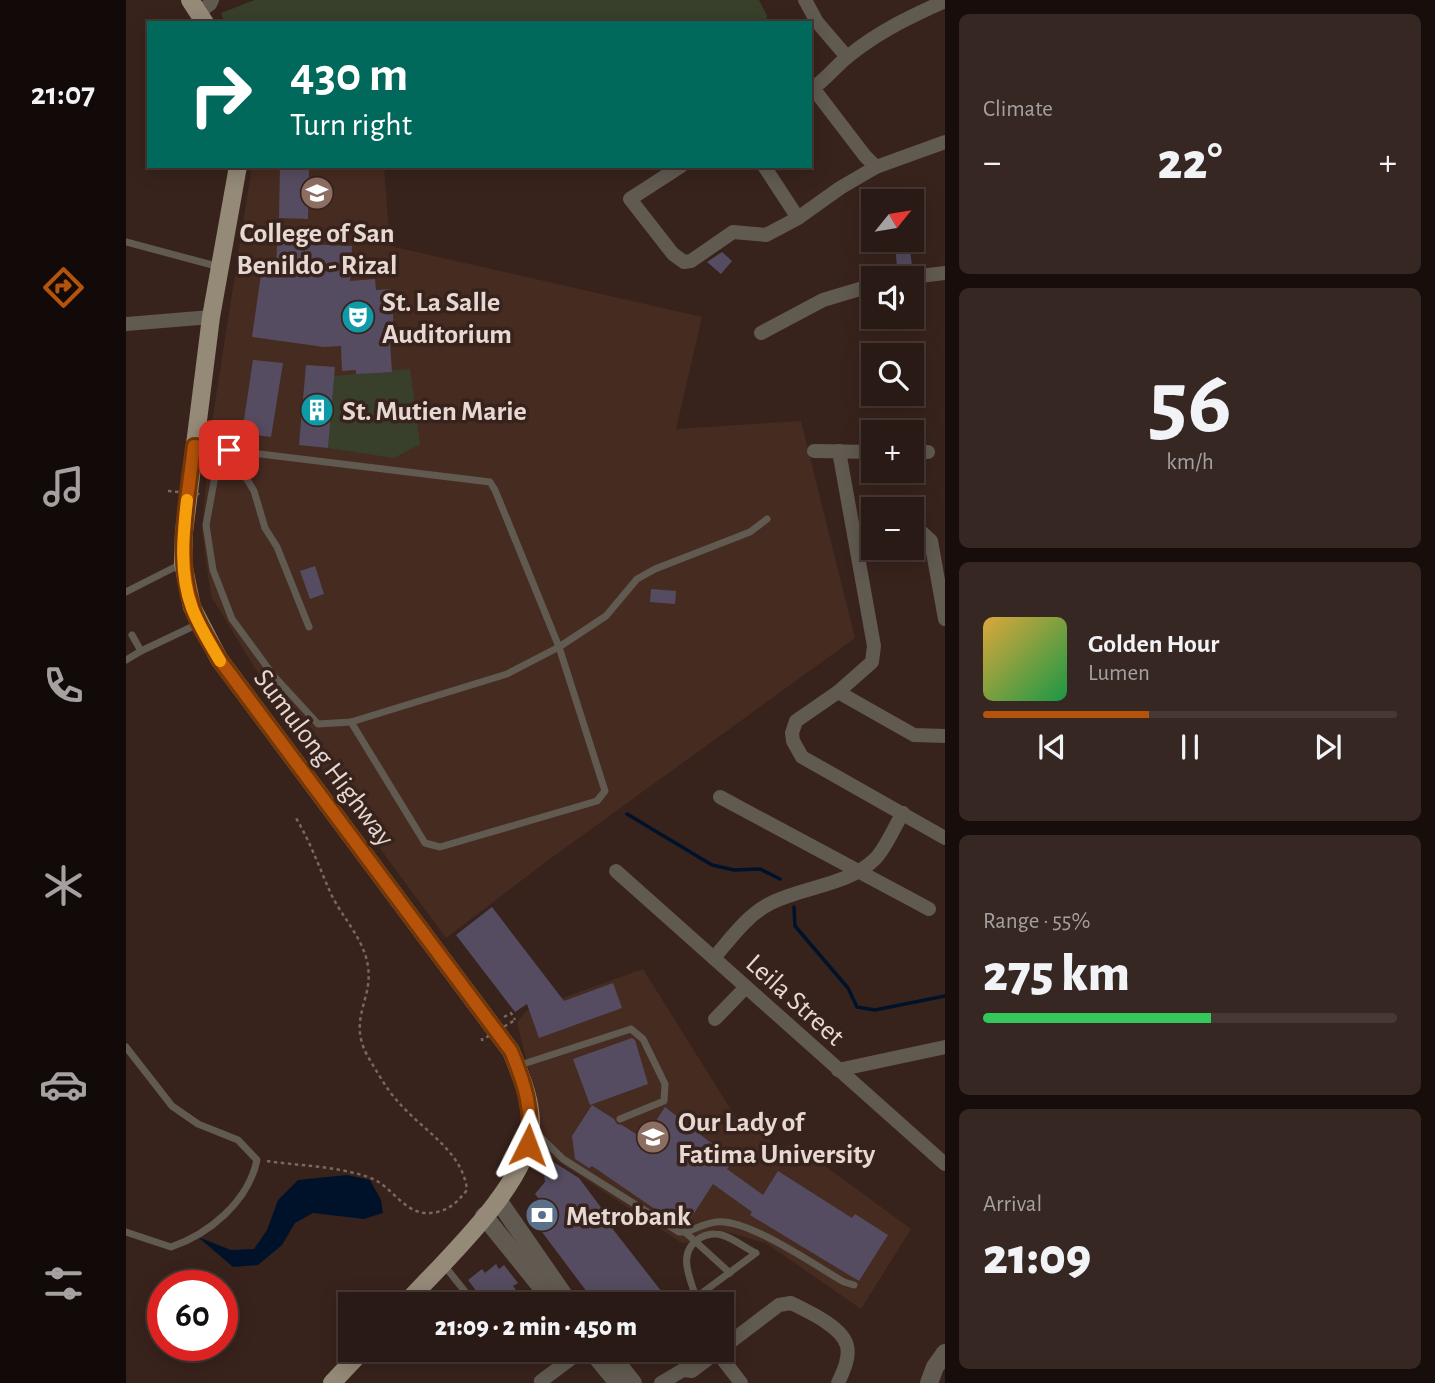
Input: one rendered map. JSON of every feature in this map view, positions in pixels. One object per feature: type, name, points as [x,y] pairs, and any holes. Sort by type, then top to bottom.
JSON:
[{"type":"main road","name":"Sumulong Highway","points":[[238,168],[211,317],[184,532],[183,563],[192,607],[219,659],[511,1051],[526,1091],[531,1129],[522,1164],[498,1200],[416,1292]]},
{"type":"main road","points":[[332,1383],[352,1362]]},
{"type":"street","points":[[805,0],[817,22],[847,57]]},
{"type":"street","points":[[876,167],[864,156],[812,89],[875,35],[945,1]]},
{"type":"street","points":[[678,168],[630,199],[673,254],[684,262],[691,261],[733,232],[766,234],[798,219],[840,188],[876,167],[945,142]]},
{"type":"street","points":[[765,168],[798,219]]},
{"type":"street","points":[[924,276],[945,273]]},
{"type":"street","points":[[761,332],[823,300],[861,289]]},
{"type":"street","points":[[126,324],[211,317]]},
{"type":"street","points":[[814,451],[861,452]]},
{"type":"street","points":[[839,451],[874,646],[872,663],[838,692],[796,721],[792,733],[793,741],[802,757],[945,838]]},
{"type":"street","points":[[854,531],[861,531]]},
{"type":"street","points":[[924,534],[931,541],[945,618]]},
{"type":"street","points":[[838,692],[914,735],[945,736]]},
{"type":"street","points":[[720,797],[929,909]]},
{"type":"street","points":[[714,958],[745,921],[770,903],[804,890],[831,884],[858,871],[876,858],[903,813]]},
{"type":"street","name":"Leila Street","points":[[616,870],[945,1164]]},
{"type":"street","points":[[715,1018],[746,987]]},
{"type":"street","points":[[838,1070],[945,1046]]},
{"type":"street","points":[[498,1200],[549,1292]]},
{"type":"street","points":[[484,1216],[547,1292]]},
{"type":"street","points":[[734,1340],[779,1305],[791,1303],[831,1326],[844,1337],[848,1347],[847,1358],[838,1383]]},
{"type":"street","points":[[929,1383],[935,1367],[945,1353]]},
{"type":"street","points":[[542,1383],[541,1381],[567,1362]]},
{"type":"street","points":[[601,1362],[618,1383]]},
{"type":"street","points":[[619,1362],[633,1383]]},
{"type":"street","points":[[661,1383],[683,1370],[690,1377],[708,1362]]},
{"type":"street","points":[[725,1362],[741,1383]]},
{"type":"lane","points":[[126,242],[140,248],[220,267]]},
{"type":"lane","points":[[194,446],[490,482],[559,647],[605,791],[597,801],[440,847],[425,843],[351,722]]},
{"type":"lane","points":[[220,449],[206,525],[213,570],[232,619],[273,675],[318,724],[351,722],[507,674],[559,647],[606,616],[638,579],[655,569],[750,532],[766,519]]},
{"type":"lane","points":[[229,450],[254,491],[265,528],[277,547],[309,626]]},
{"type":"lane","points":[[126,592],[183,563]]},
{"type":"lane","points":[[126,660],[200,623]]},
{"type":"lane","points":[[132,635],[141,651]]},
{"type":"lane","points":[[517,1066],[631,1029],[643,1039],[665,1084],[664,1101],[620,1119]]},
{"type":"lane","points":[[126,1047],[172,1106],[198,1124],[238,1140],[257,1160],[254,1175],[234,1203],[204,1233],[171,1247],[126,1232]]},
{"type":"lane","points":[[531,1129],[563,1159],[679,1232],[718,1221],[742,1226],[854,1285]]},
{"type":"lane","points":[[685,1232],[730,1273]]},
{"type":"lane","points":[[694,1292],[686,1264],[686,1252],[695,1241],[705,1235],[720,1234],[756,1253],[703,1292]]},
{"type":"lane","points":[[442,1264],[465,1292]]},
{"type":"path","points":[[168,491],[201,494]]},
{"type":"path","points":[[257,1160],[372,1178],[410,1209],[421,1214],[446,1210],[467,1190],[466,1176],[454,1157],[397,1102],[366,1052],[360,1031],[360,1013],[369,981],[368,965],[361,945],[332,894],[296,818]]},
{"type":"path","points":[[482,1038],[515,1020]]},
{"type":"shaded area","points":[[252,168],[384,168],[390,246],[702,317],[676,429],[801,421],[855,638],[547,861],[446,938],[292,729],[211,596],[202,531],[210,435]]},
{"type":"shaded area","name":"Our Lady of Fatima University","points":[[643,969],[738,1121],[762,1130],[776,1148],[795,1144],[911,1229],[861,1309],[766,1243],[716,1229],[696,1242],[682,1243],[536,1147],[539,1108],[517,1023],[526,1011]]},
{"type":"green space","points":[[255,0],[759,0],[767,16],[766,21],[224,21],[221,13]]},
{"type":"green space","points":[[410,369],[420,444],[394,458],[328,448],[334,376]]},
{"type":"water","points":[[347,1175],[370,1180],[381,1200],[383,1213],[364,1219],[313,1213],[295,1223],[282,1245],[258,1265],[233,1267],[198,1237],[231,1250],[254,1249],[267,1230],[278,1200],[298,1180]]},
{"type":"building","points":[[280,168],[309,168],[308,219],[279,218]]},
{"type":"building","points":[[277,243],[352,246],[350,281],[375,279],[376,290],[391,289],[395,343],[390,343],[392,372],[356,374],[356,370],[342,371],[341,346],[324,347],[252,337],[261,274],[276,277]]},
{"type":"building","points":[[722,252],[732,261],[721,274],[707,262]]},
{"type":"building","points":[[896,252],[910,252],[912,266],[897,266]]},
{"type":"building","points":[[253,360],[283,363],[271,437],[242,433]]},
{"type":"building","name":"St. Mutien Marie","points":[[306,365],[335,367],[328,448],[299,445]]},
{"type":"building","points":[[315,566],[324,594],[310,599],[300,571]]},
{"type":"building","points":[[651,589],[676,591],[675,604],[650,602]]},
{"type":"building","points":[[492,907],[564,1001],[613,983],[622,1008],[539,1038],[527,1004],[515,1012],[456,935]]},
{"type":"building","points":[[632,1038],[635,1040],[648,1084],[590,1105],[573,1059]]},
{"type":"building","points":[[592,1105],[614,1119],[617,1124],[644,1139],[665,1107],[733,1160],[727,1169],[763,1195],[778,1171],[852,1218],[855,1214],[888,1235],[859,1281],[750,1215],[752,1212],[713,1184],[689,1221],[676,1212],[671,1220],[592,1166],[589,1168],[575,1159],[572,1136]]},
{"type":"building","points":[[547,1158],[579,1178],[611,1221],[608,1223],[662,1292],[587,1292],[530,1216],[544,1205],[535,1194],[545,1182]]},
{"type":"building","points":[[496,1264],[499,1269],[504,1265],[518,1283],[513,1286],[517,1292],[477,1292],[468,1280],[482,1269],[485,1273]]},
{"type":"waterway","points":[[627,814],[712,865],[734,870],[760,869],[780,879]]},
{"type":"waterway","points":[[794,907],[795,926],[848,988],[857,1007],[875,1010],[945,996]]},
{"type":"slow traffic","points":[[187,500],[183,563],[192,607],[220,661]]},
{"type":"place","name":"College of San Benildo - Rizal","points":[[317,193]]},
{"type":"place","name":"St. La Salle Auditorium","points":[[358,317]]},
{"type":"place","name":"St. Mutien Marie","points":[[317,410]]},
{"type":"place","name":"Our Lady of Fatima University","points":[[653,1137]]},
{"type":"place","name":"Metrobank","points":[[542,1215]]},
{"type":"route","points":[[229,450],[194,446],[183,563],[192,607],[219,659],[511,1051],[530,1110],[528,1145]]}]
